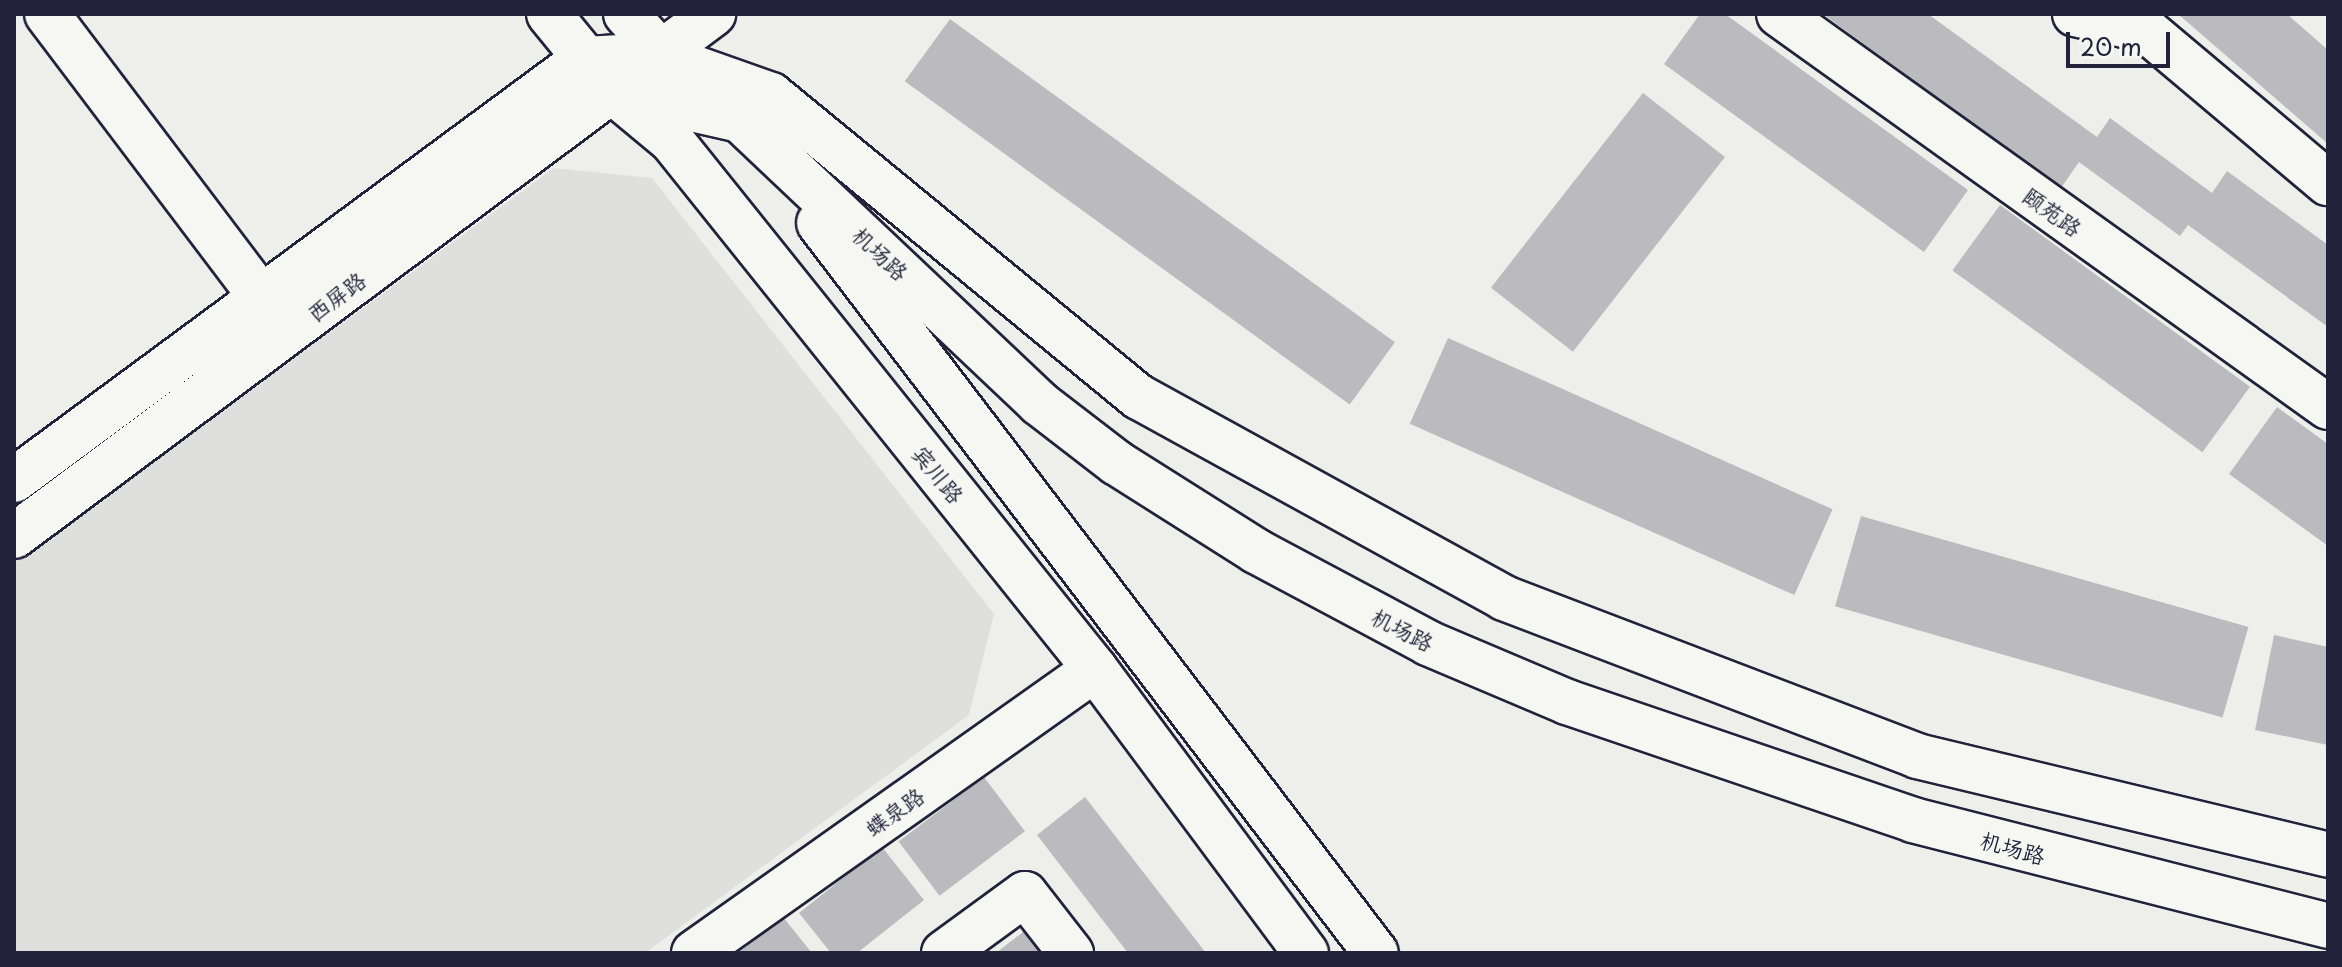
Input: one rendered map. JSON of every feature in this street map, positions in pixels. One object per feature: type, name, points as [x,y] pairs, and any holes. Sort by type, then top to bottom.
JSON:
[{"type":"main road","points":[[47,14],[288,332]]},
{"type":"main road","name":"宾川路","points":[[549,14],[612,91],[672,141],[1095,669],[1306,953]]},
{"type":"main road","points":[[626,14],[658,55],[740,120],[1376,953]]},
{"type":"main road","name":"西屏路","points":[[14,536],[713,14]]},
{"type":"main road","name":"颐苑路","points":[[1779,14],[2328,407]]},
{"type":"main road","points":[[2075,14],[2146,30],[2328,183]]},
{"type":"main road","points":[[584,59],[658,55],[771,95],[1139,397],[1504,598],[1917,756],[2328,855]]},
{"type":"main road","name":"西屏路","points":[[14,480],[584,59]]},
{"type":"main road","points":[[612,91],[740,120]]},
{"type":"main road","name":"机场路","points":[[740,120],[1039,403],[1117,463],[1256,551],[1428,643],[1567,702],[1913,820],[2328,926]]},
{"type":"main road","name":"蝶泉路","points":[[694,953],[1095,669]]},
{"type":"main road","points":[[944,953],[1025,894],[1071,953]]},
{"type":"shaded area","points":[[554,168],[652,178],[994,614],[969,715],[645,953],[14,953],[14,564]]},
{"type":"building","points":[[1700,14],[1725,14],[1968,190],[1924,252],[1664,64]]},
{"type":"building","points":[[1823,14],[1928,14],[2097,137],[2110,118],[2212,193],[2227,171],[2328,245],[2328,327],[2188,225],[2180,236],[2079,162],[2061,188]]},
{"type":"building","points":[[2178,14],[2287,14],[2328,50],[2328,144]]},
{"type":"building","points":[[950,19],[1395,342],[1350,405],[905,81]]},
{"type":"building","points":[[1643,93],[1725,157],[1573,352],[1491,288]]},
{"type":"building","points":[[2000,205],[2250,387],[2202,452],[1952,271]]},
{"type":"building","points":[[1448,338],[1833,509],[1794,595],[1410,424]]},
{"type":"building","points":[[2277,407],[2328,444],[2328,546],[2229,474]]},
{"type":"building","points":[[1861,516],[2248,627],[2222,717],[1835,606]]},
{"type":"building","points":[[2274,635],[2328,647],[2328,745],[2255,730]]},
{"type":"building","points":[[984,777],[1025,831],[939,896],[899,841]]},
{"type":"building","points":[[1085,797],[1206,953],[1128,953],[1037,835]]},
{"type":"building","points":[[882,847],[924,900],[857,953],[831,953],[799,913]]},
{"type":"building","points":[[783,917],[812,953],[738,953]]},
{"type":"building","points":[[1028,928],[1047,953],[996,953]]}]
